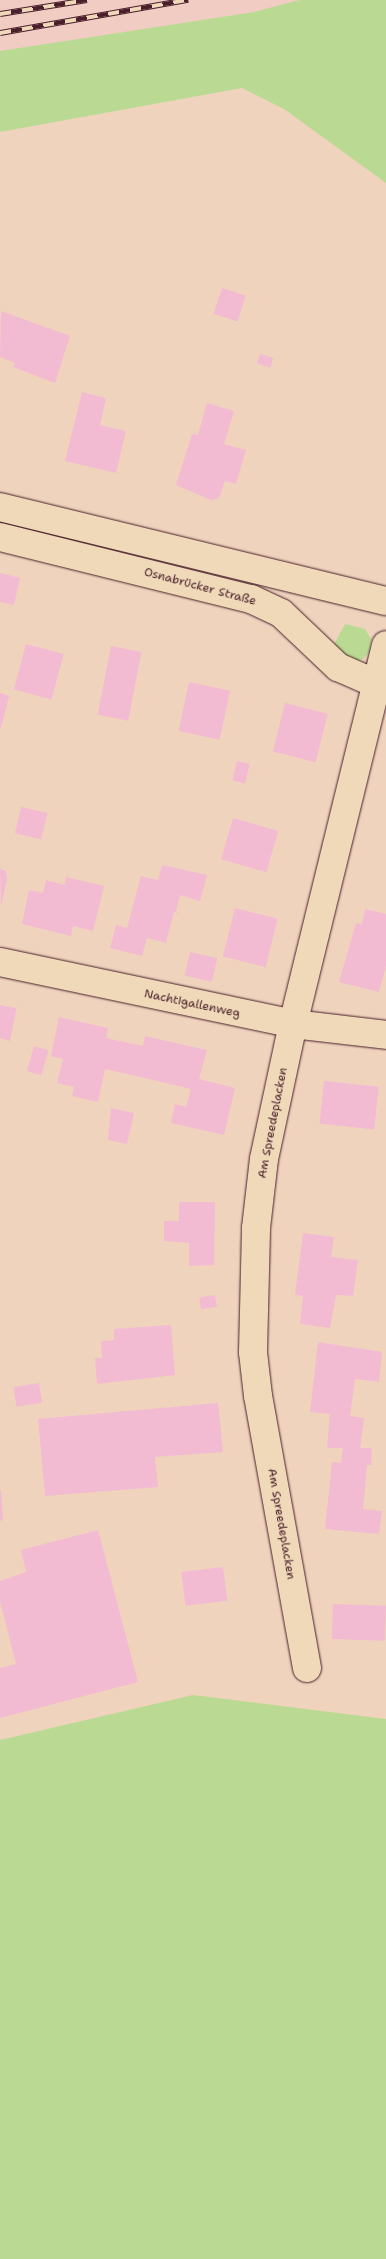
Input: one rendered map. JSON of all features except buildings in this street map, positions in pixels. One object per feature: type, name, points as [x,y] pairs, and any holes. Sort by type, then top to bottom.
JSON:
[{"type":"street","points":[[0,506],[386,601]]},
{"type":"street","name":"Osnabrücker Straße","points":[[0,537],[251,599],[281,613],[338,667],[377,684]]},
{"type":"street","name":"Am Spreedeplacken","points":[[307,1668],[271,1472],[253,1352],[256,1228],[264,1159],[293,1024],[386,645]]},
{"type":"street","name":"Nachtigallenweg","points":[[0,962],[293,1024],[386,1035]]},
{"type":"shaded area","points":[[0,0],[299,0],[254,12],[0,51]]},
{"type":"green space","points":[[299,0],[386,0],[386,183],[284,109],[242,88],[0,132],[0,51],[254,12]]},
{"type":"green space","points":[[345,624],[365,629],[371,639],[370,651],[363,659],[353,662],[332,648]]},
{"type":"green space","points":[[193,1695],[386,1719],[386,2259],[0,2259],[0,1740]]},
{"type":"railway","points":[[0,14],[87,0]]},
{"type":"railway","points":[[0,33],[188,0]]}]
